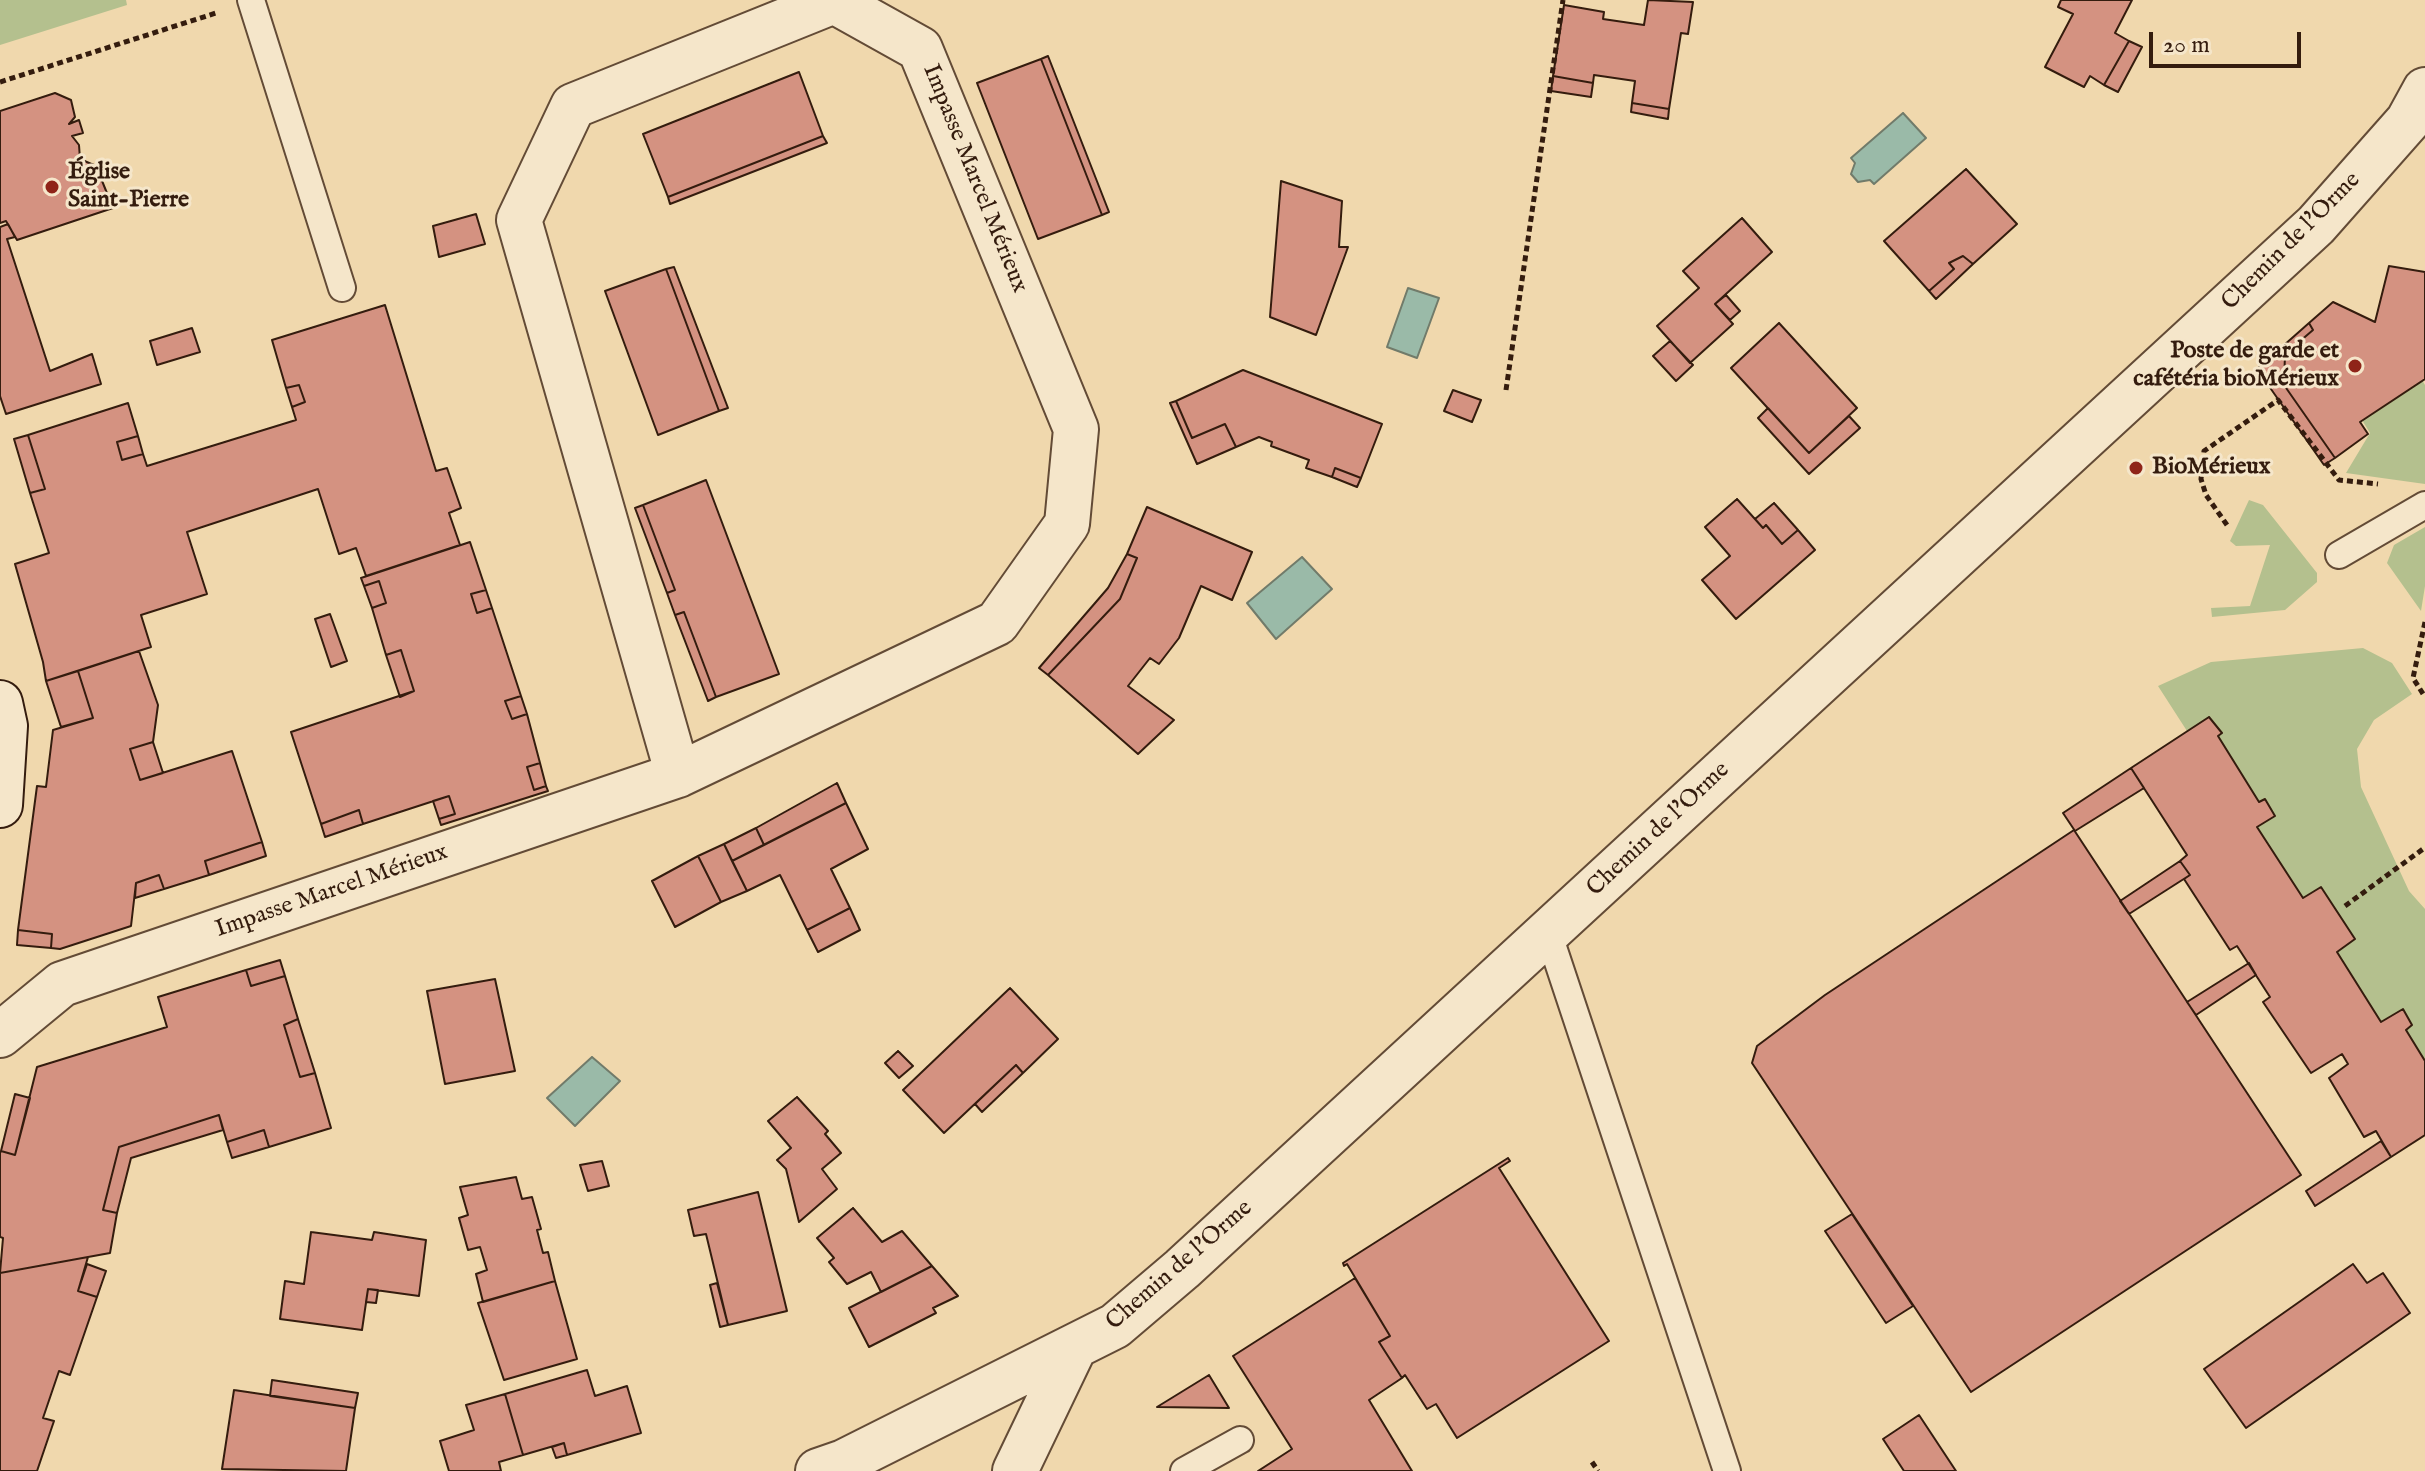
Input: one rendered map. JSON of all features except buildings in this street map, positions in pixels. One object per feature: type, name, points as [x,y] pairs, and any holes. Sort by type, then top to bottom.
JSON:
[{"type":"street","name":"Impasse Marcel Mérieux","points":[[0,1035],[62,984],[678,775],[997,623],[1067,524],[1076,429],[920,49],[834,1],[573,106],[519,220],[678,775]]},
{"type":"street","name":"Chemin de l'Orme","points":[[818,1471],[844,1462],[1115,1326],[1182,1269],[2316,225],[2408,121],[2425,90]]},
{"type":"street","points":[[0,703],[5,726],[0,805]]},
{"type":"street","points":[[1015,1471],[1074,1348]]},
{"type":"lane","points":[[251,1],[342,288]]},
{"type":"lane","points":[[2339,555],[2425,505]]},
{"type":"lane","points":[[1548,932],[1727,1471]]},
{"type":"lane","points":[[1184,1471],[1240,1440]]},
{"type":"path","points":[[1506,390],[1563,0]]},
{"type":"path","points":[[0,82],[251,1]]},
{"type":"path","points":[[2227,525],[2206,495],[2201,479],[2204,451],[2278,400],[2339,480],[2385,485]]},
{"type":"path","points":[[2425,622],[2413,678],[2425,697]]},
{"type":"path","points":[[2345,906],[2423,849]]},
{"type":"path","points":[[1592,1462],[1598,1471]]},
{"type":"green space","points":[[0,0],[126,0],[127,5],[0,45]]},
{"type":"green space","points":[[2422,380],[2425,385],[2425,484],[2346,473],[2370,433],[2362,420]]},
{"type":"green space","points":[[2249,500],[2263,505],[2317,573],[2317,582],[2285,610],[2212,617],[2211,608],[2250,606],[2270,545],[2236,546],[2230,541]]},
{"type":"green space","points":[[2425,527],[2425,586],[2421,611],[2387,563],[2394,545]]},
{"type":"green space","points":[[2363,648],[2392,663],[2412,694],[2374,720],[2357,749],[2361,787],[2409,891],[2425,909],[2425,1061],[2406,1030],[2412,1025],[2403,1010],[2381,1022],[2337,952],[2355,939],[2321,888],[2303,898],[2257,827],[2275,816],[2265,799],[2259,802],[2218,736],[2222,733],[2209,717],[2187,731],[2158,686],[2211,662]]},
{"type":"shaded area","points":[[1903,113],[1926,138],[1874,184],[1870,180],[1858,182],[1851,174],[1855,163],[1851,158]]},
{"type":"shaded area","points":[[1408,288],[1439,298],[1417,358],[1387,347]]},
{"type":"shaded area","points":[[1302,557],[1332,589],[1276,639],[1247,603]]},
{"type":"shaded area","points":[[592,1057],[620,1081],[575,1126],[547,1098]]},
{"type":"place","name":"Église Saint-Pierre","points":[[52,187]]},
{"type":"place","name":"Poste de garde et cafétéria bioMérieux","points":[[2355,366]]},
{"type":"place","name":"BioMérieux","points":[[2136,468]]}]
